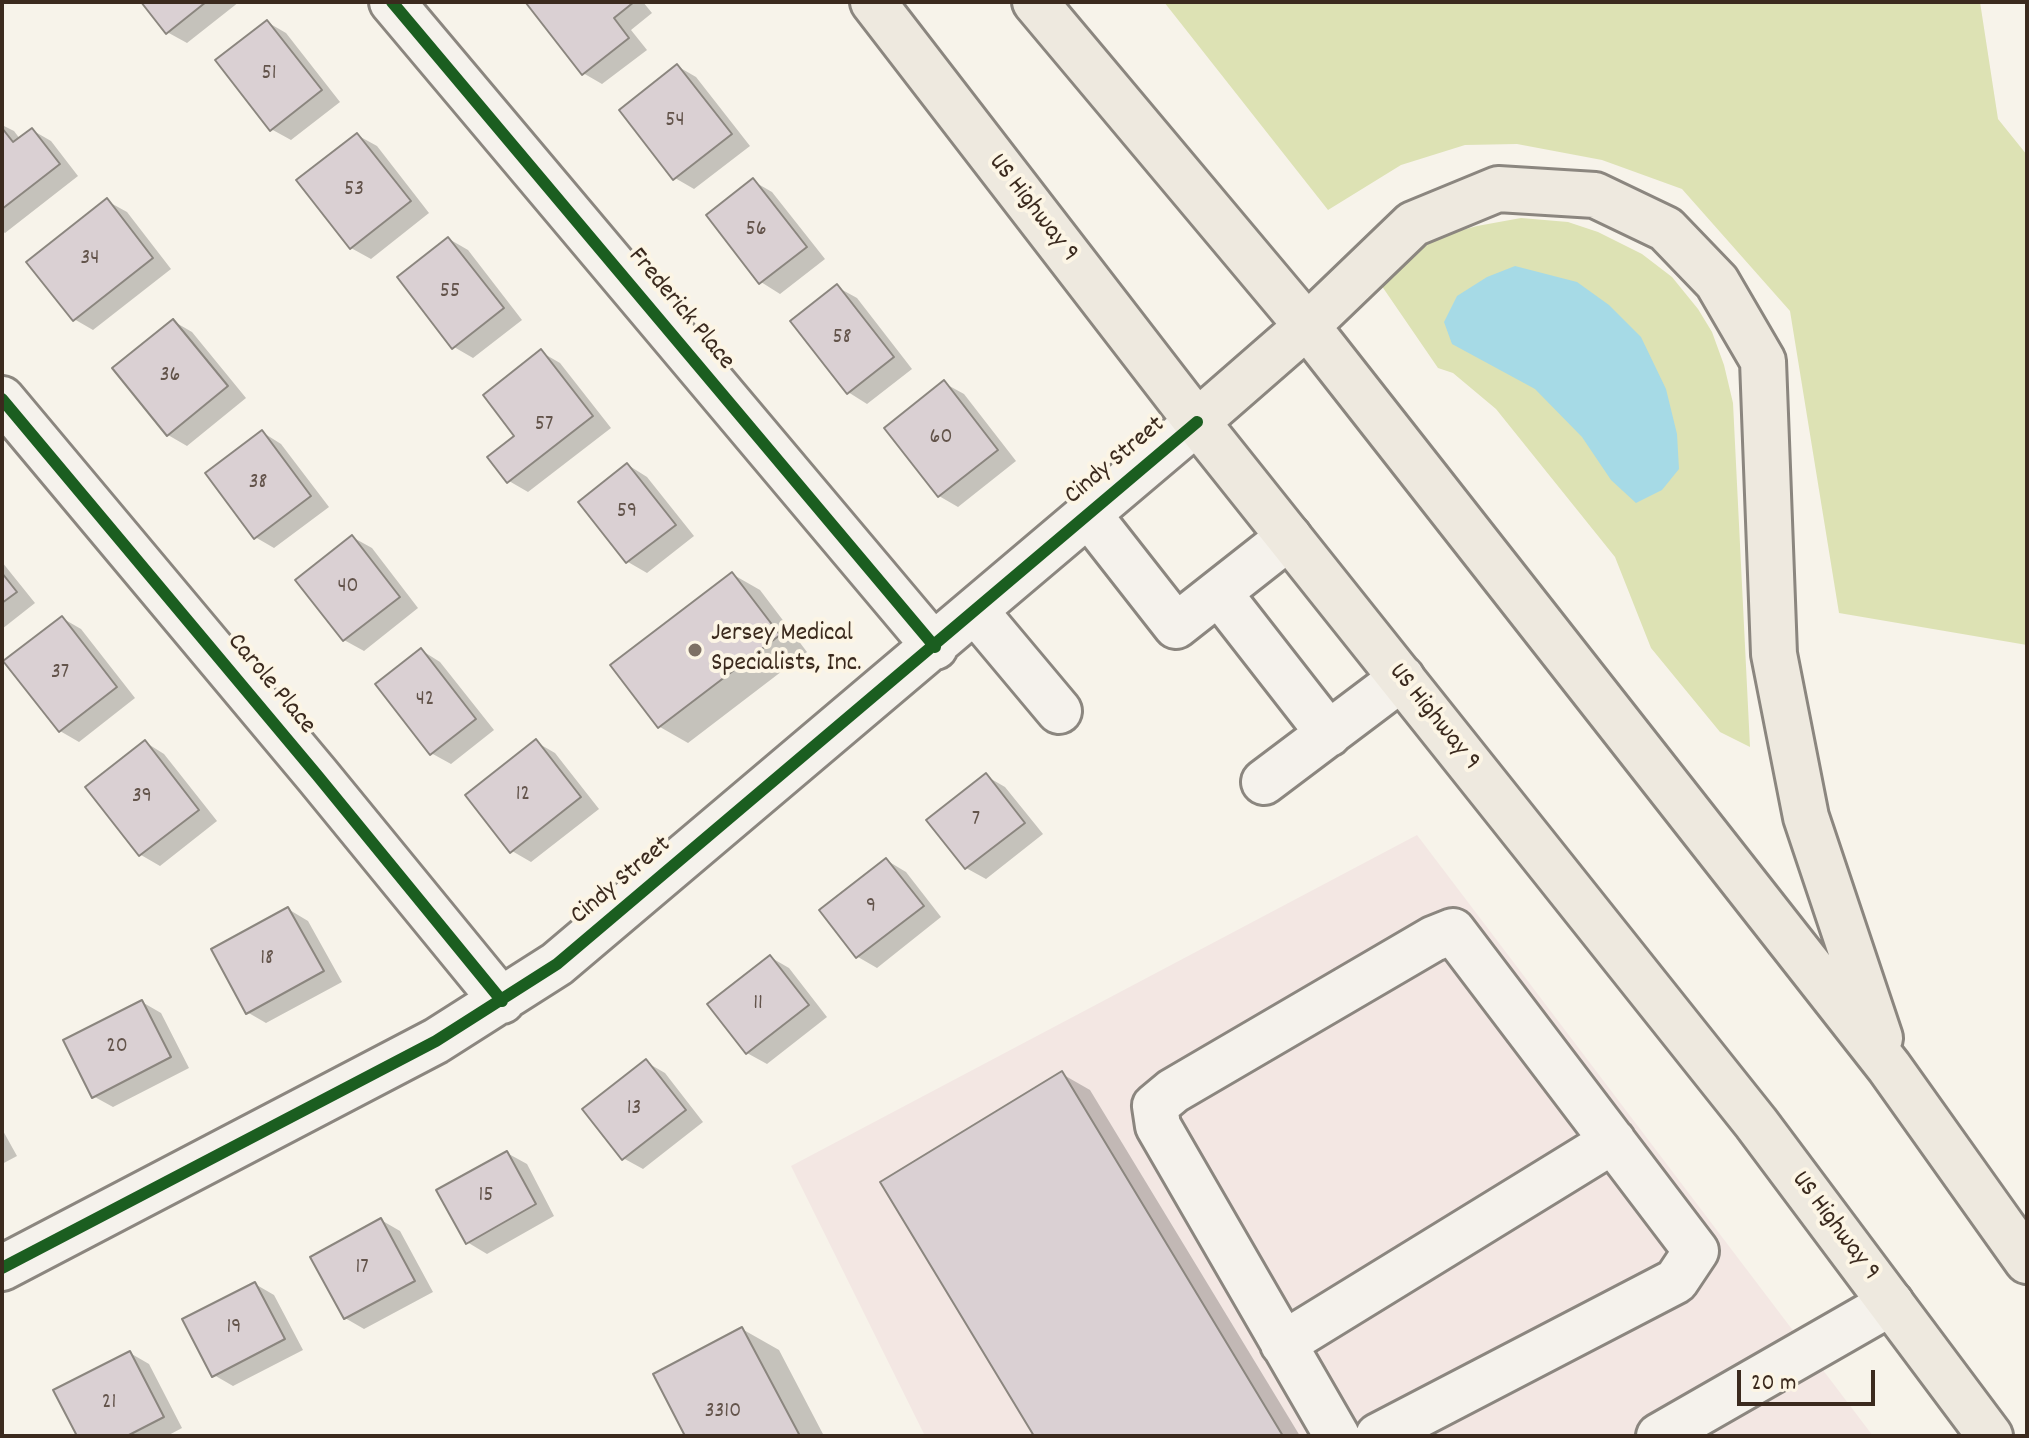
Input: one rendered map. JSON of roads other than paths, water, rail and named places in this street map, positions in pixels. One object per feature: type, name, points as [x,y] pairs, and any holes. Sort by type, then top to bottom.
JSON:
[{"type":"highway","name":"US Highway 9","points":[[873,2],[1197,422],[1756,1123],[1990,1436]]},
{"type":"highway","points":[[1035,2],[1307,326],[1889,1067],[2027,1261]]},
{"type":"highway","points":[[1197,422],[1307,326],[1413,224],[1498,189],[1595,195],[1666,229],[1717,282],[1763,361],[1774,654],[1806,817],[1889,1067]]},
{"type":"street","name":"Frederick Place","points":[[392,2],[935,647]]},
{"type":"street","name":"Carole Place","points":[[2,399],[502,1001]]},
{"type":"street","name":"Cindy Street","points":[[2,1268],[376,1074],[502,1001],[557,964],[1197,422]]},
{"type":"street","points":[[1089,515],[1176,626],[1289,537]]},
{"type":"street","points":[[1219,593],[1329,734]]},
{"type":"street","points":[[976,612],[1059,711]]},
{"type":"street","points":[[1264,782],[1402,678]]},
{"type":"street","points":[[1337,1436],[1158,1126],[1155,1106],[1173,1091],[1433,939],[1453,931],[1696,1251],[1676,1281],[1378,1436]]},
{"type":"street","points":[[1283,1344],[1613,1141]]},
{"type":"street","points":[[1659,1436],[1891,1303]]},
{"type":"water","points":[[1515,266],[1577,282],[1609,305],[1641,337],[1666,389],[1677,434],[1679,469],[1662,490],[1636,503],[1611,480],[1582,437],[1535,389],[1452,344],[1444,322],[1457,296],[1487,277]]},
{"type":"place","name":"Jersey Medical Specialists, Inc.","points":[[695,650]]}]
